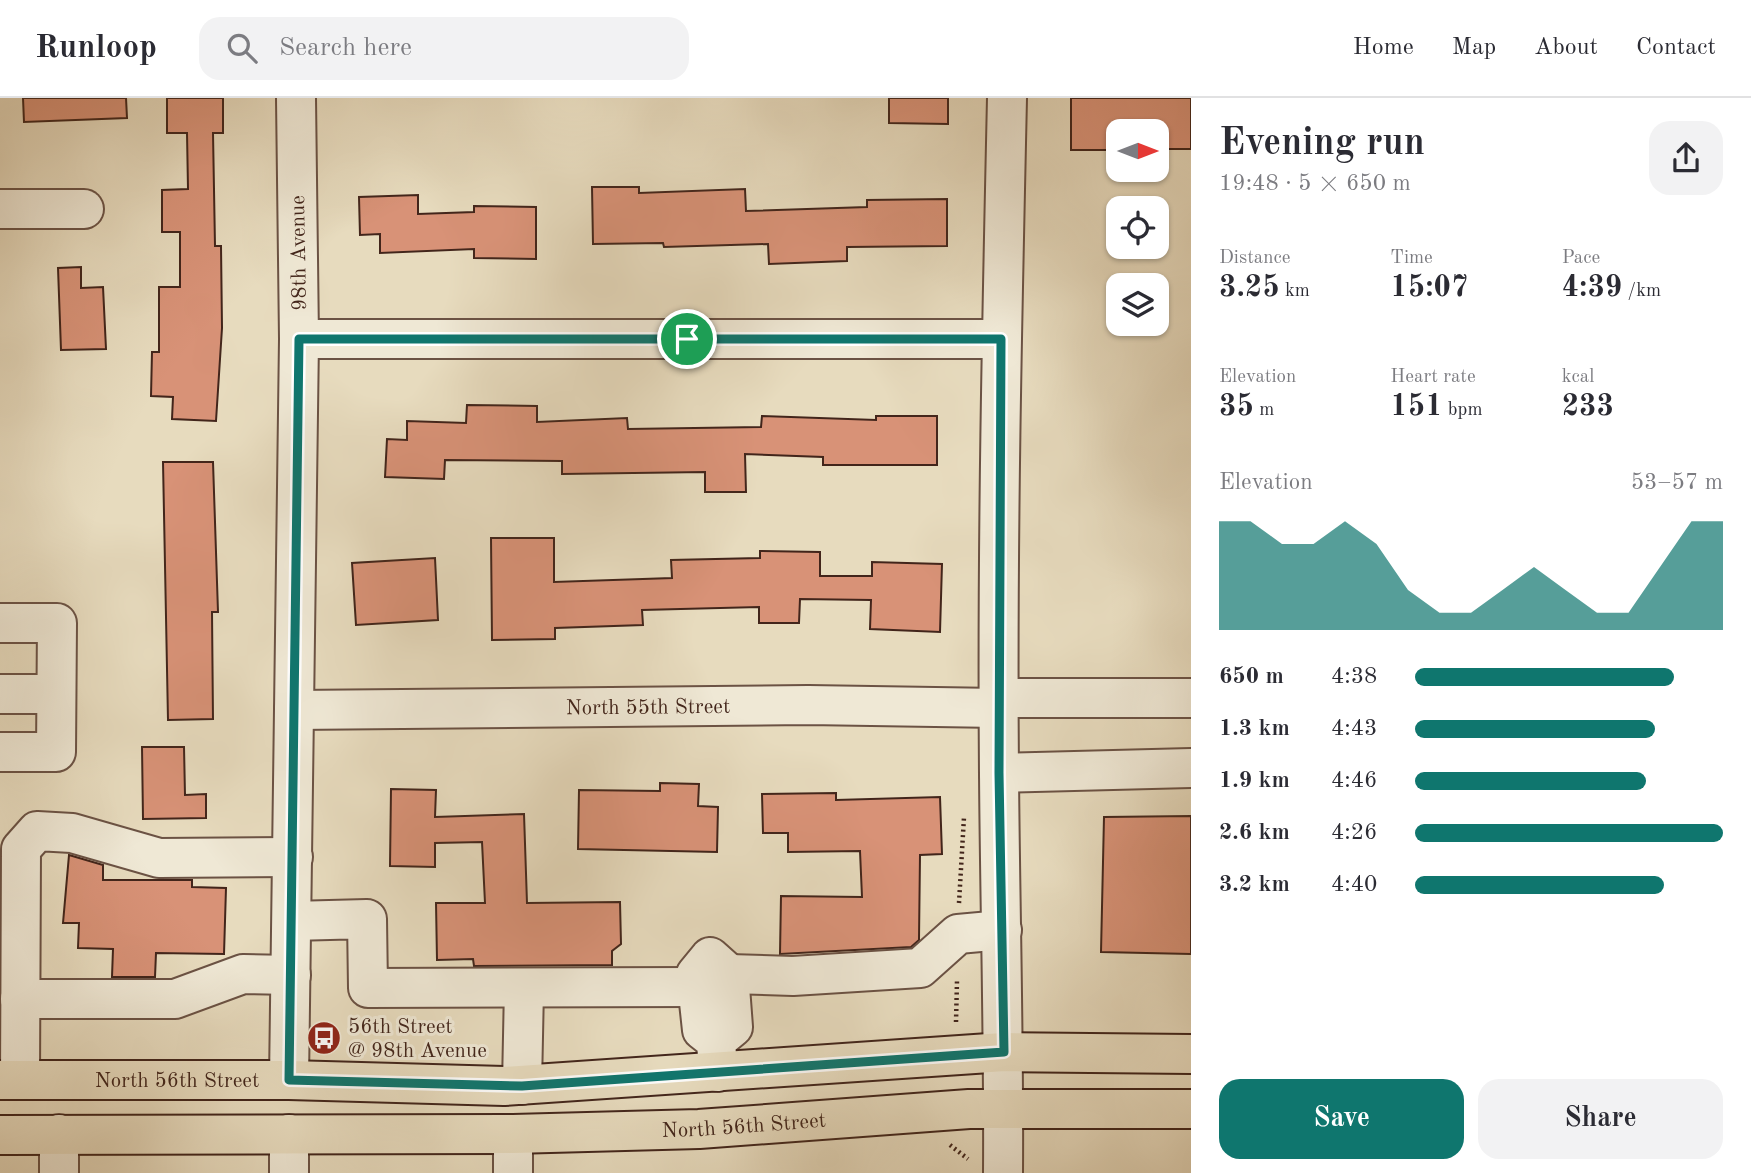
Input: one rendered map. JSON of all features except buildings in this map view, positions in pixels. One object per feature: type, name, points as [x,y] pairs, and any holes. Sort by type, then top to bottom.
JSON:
[{"type":"main road","name":"North 56th Street","points":[[10,1080],[289,1080],[522,1086],[717,1057],[1004,1052],[1191,1054]]},
{"type":"main road","points":[[289,1080],[289,1134]]},
{"type":"main road","name":"North 56th Street","points":[[0,1135],[513,1133],[699,1129],[969,1109],[1191,1109]]},
{"type":"street","name":"98th Avenue","points":[[289,1080],[299,339],[296,98]]},
{"type":"street","points":[[1003,1173],[1002,930],[1015,772],[1010,701],[1001,339],[1007,98]]},
{"type":"street","points":[[0,209],[84,209]]},
{"type":"street","points":[[299,339],[1001,339]]},
{"type":"street","points":[[0,623],[57,623],[56,751],[0,752]]},
{"type":"street","points":[[0,694],[56,694]]},
{"type":"street","name":"North 55th Street","points":[[295,710],[1191,698]]},
{"type":"street","points":[[1015,772],[1191,768]]},
{"type":"street","points":[[10,1080],[20,999],[21,849],[37,831],[91,837],[159,859],[293,857]]},
{"type":"street","points":[[292,921],[367,919],[368,988],[524,988],[920,968],[958,934],[1002,930]]},
{"type":"street","points":[[20,999],[175,999],[243,974],[290,975]]},
{"type":"street","points":[[713,980],[733,1027],[717,1057]]},
{"type":"street","points":[[522,1086],[524,988]]},
{"type":"street","points":[[513,1133],[513,1173]]},
{"type":"street","points":[[59,1134],[59,1173]]},
{"type":"street","points":[[289,1134],[289,1173]]},
{"type":"path","points":[[956,1025],[961,826],[965,815]]},
{"type":"place","name":"56th Street @ 98th Avenue","points":[[324,1038]]},
{"type":"route","points":[[299,339],[687,339],[1001,339],[999,773],[1004,1052],[522,1086],[289,1080],[299,339]]}]
